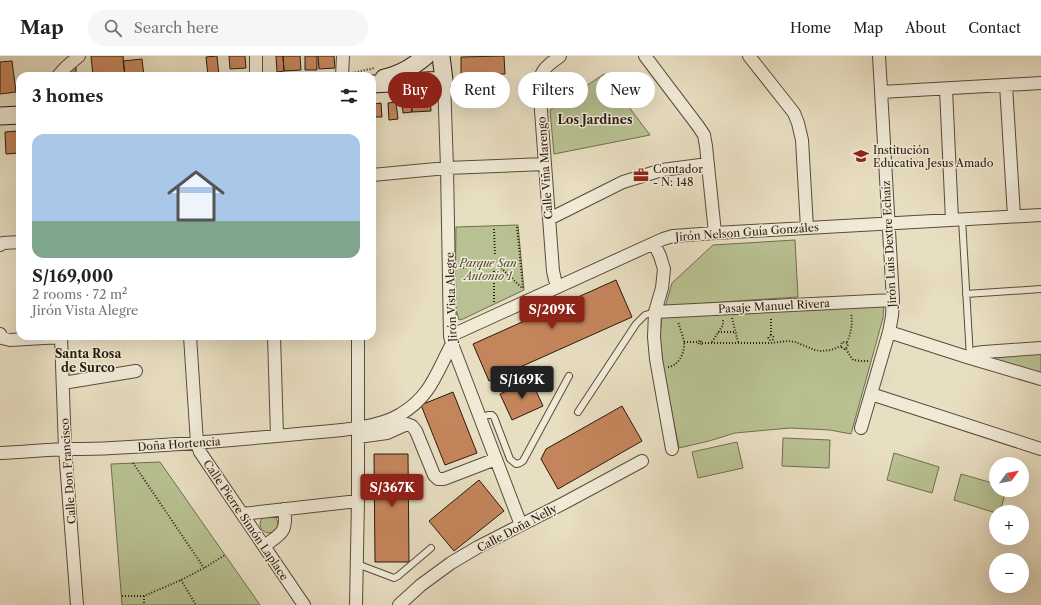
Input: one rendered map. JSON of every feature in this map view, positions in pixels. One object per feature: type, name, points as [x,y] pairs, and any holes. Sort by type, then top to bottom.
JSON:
[{"type":"main road","points":[[376,79],[405,71],[426,56]]},
{"type":"main road","points":[[376,84],[444,80],[441,56]]},
{"type":"main road","points":[[0,116],[16,115]]},
{"type":"street","points":[[62,72],[79,56]]},
{"type":"street","points":[[256,56],[256,72]]},
{"type":"street","points":[[342,72],[343,56]]},
{"type":"street","name":"Calle Viña Marengo","points":[[558,287],[553,271],[539,84],[540,76],[544,68],[560,56]]},
{"type":"street","points":[[645,56],[704,136],[715,233]]},
{"type":"street","points":[[749,56],[788,104],[798,123],[802,140],[807,228]]},
{"type":"street","name":"Jirón Luis Dextre Echaíz","points":[[861,428],[889,332],[893,300],[879,56]]},
{"type":"street","name":"Jirón Vista Alegre","points":[[444,80],[451,340],[521,524]]},
{"type":"street","points":[[881,92],[1041,83]]},
{"type":"street","points":[[1006,85],[1014,216]]},
{"type":"street","points":[[946,88],[957,220]]},
{"type":"street","points":[[376,175],[447,168],[545,164]]},
{"type":"street","points":[[549,219],[623,182],[662,170],[708,164]]},
{"type":"street","name":"Jirón Nelson Guía Gonzáles","points":[[451,340],[558,287],[663,239],[673,236],[1041,215]]},
{"type":"street","points":[[0,245],[16,242]]},
{"type":"street","points":[[654,243],[664,269],[662,288],[655,312],[654,337],[656,359],[672,449]]},
{"type":"street","name":"Pasaje Manuel Rivera","points":[[655,312],[893,300]]},
{"type":"street","points":[[889,332],[1041,380]]},
{"type":"street","points":[[0,334],[2,338],[16,340]]},
{"type":"street","name":"Calle Don Francisco","points":[[61,340],[65,449],[78,605]]},
{"type":"street","name":"Calle Pierre Simón Laplace","points":[[190,340],[197,443],[200,452],[304,605]]},
{"type":"street","points":[[274,340],[277,436]]},
{"type":"street","points":[[356,605],[358,501],[358,340]]},
{"type":"street","points":[[358,433],[400,415],[412,407],[425,394],[451,340]]},
{"type":"street","points":[[970,358],[976,353],[1041,348]]},
{"type":"street","points":[[63,383],[136,371]]},
{"type":"street","points":[[871,394],[1041,449]]},
{"type":"street","points":[[358,433],[387,433],[407,424],[412,426],[416,431],[434,475],[438,479],[444,480],[496,460]]},
{"type":"street","name":"Doña Hortencia","points":[[0,453],[197,443],[277,436],[358,433]]},
{"type":"street","name":"Calle Doña Nelly","points":[[399,605],[421,585],[451,563],[521,524],[566,502],[642,461]]},
{"type":"street","points":[[242,514],[358,501]]},
{"type":"street","points":[[264,546],[281,534],[285,527],[286,520],[284,509]]},
{"type":"lane","points":[[957,220],[966,294],[970,358]]},
{"type":"lane","points":[[966,294],[1041,289]]},
{"type":"lane","points":[[578,412],[636,324],[645,315],[655,312]]},
{"type":"lane","points":[[480,418],[488,415],[492,415],[494,417],[510,459],[516,464],[520,463],[523,461],[569,376]]},
{"type":"lane","points":[[357,564],[394,578],[431,548]]},
{"type":"path","points":[[501,268],[523,288],[517,227]]},
{"type":"path","points":[[494,229],[495,255]]},
{"type":"path","points":[[460,268],[486,265]]},
{"type":"path","points":[[494,271],[494,302]]},
{"type":"path","points":[[684,342],[698,342],[700,340],[702,342],[788,341],[795,342],[815,350],[831,350],[841,346],[842,342],[846,342],[851,334],[851,312]]},
{"type":"path","points":[[771,317],[771,335],[774,338],[771,341]]},
{"type":"path","points":[[732,318],[738,342]]},
{"type":"path","points":[[712,342],[717,332],[723,325],[724,320]]},
{"type":"path","points":[[664,367],[674,366],[678,363],[683,349],[684,342],[678,322]]},
{"type":"path","points":[[717,332],[735,332]]},
{"type":"path","points":[[846,342],[848,344],[846,349]]},
{"type":"path","points":[[841,346],[842,348],[846,349],[853,360],[861,362],[870,361],[868,368]]},
{"type":"path","points":[[133,464],[204,568]]},
{"type":"path","points":[[122,596],[144,596],[181,580],[225,555]]},
{"type":"path","points":[[181,580],[196,605]]},
{"type":"path","points":[[144,596],[144,605]]},
{"type":"green space","points":[[596,79],[596,108],[630,108],[650,135],[554,154],[550,110],[553,108],[588,108],[588,85]]},
{"type":"green space","name":"Parque San Antonio 1","points":[[518,225],[524,290],[459,320],[455,306],[456,227]]},
{"type":"green space","points":[[795,240],[798,297],[667,306],[666,304],[672,283],[713,245]]},
{"type":"green space","points":[[884,303],[883,318],[851,434],[830,430],[790,428],[735,433],[679,448],[664,373],[660,337],[662,314]]},
{"type":"green space","points":[[1041,350],[1041,376],[976,354]]},
{"type":"green space","points":[[783,438],[830,440],[829,468],[782,466]]},
{"type":"green space","points":[[737,442],[743,468],[698,478],[692,452]]},
{"type":"green space","points":[[894,453],[939,467],[932,493],[887,480]]},
{"type":"green space","points":[[160,462],[260,605],[122,605],[111,464]]},
{"type":"green space","points":[[961,474],[989,482],[989,497],[1004,497],[1002,505],[989,505],[989,511],[954,500]]},
{"type":"green space","points":[[269,515],[275,518],[278,524],[275,530],[269,533],[263,530],[260,524],[263,518]]},
{"type":"building","points":[[91,56],[123,56],[125,72],[93,72]]},
{"type":"building","points":[[217,56],[219,72],[208,72],[206,57]]},
{"type":"building","points":[[229,56],[245,56],[246,68],[230,69]]},
{"type":"building","points":[[276,56],[283,56],[284,71],[277,72]]},
{"type":"building","points":[[283,56],[300,56],[301,70],[284,71]]},
{"type":"building","points":[[305,56],[317,56],[317,70],[305,70]]},
{"type":"building","points":[[318,56],[334,56],[335,68],[319,69]]},
{"type":"building","points":[[504,56],[505,72],[461,72],[461,57]]},
{"type":"building","points":[[142,59],[144,72],[124,72],[123,61]]},
{"type":"building","points":[[12,61],[16,92],[0,94],[0,62]]},
{"type":"building","points":[[76,67],[76,72],[68,72]]},
{"type":"building","points":[[381,103],[382,117],[376,117],[376,104]]},
{"type":"building","points":[[388,108],[397,108],[398,119],[389,120]]},
{"type":"building","points":[[403,108],[412,108],[412,112],[403,113]]},
{"type":"building","points":[[412,108],[431,108],[431,111],[412,112]]},
{"type":"building","points":[[16,131],[16,153],[6,154],[5,132]]},
{"type":"building","points":[[616,280],[632,317],[489,381],[473,344]]},
{"type":"building","points":[[531,380],[543,406],[512,420],[500,394]]},
{"type":"building","points":[[453,392],[477,453],[445,465],[421,405]]},
{"type":"building","points":[[622,406],[642,441],[558,489],[541,459],[546,449]]},
{"type":"building","points":[[374,454],[408,454],[409,562],[375,562]]},
{"type":"building","points":[[479,480],[504,511],[454,551],[429,521]]},
{"type":"place","name":"Institución Educativa Jesus Amado","points":[[861,156]]},
{"type":"place","name":"Contador - N: 148","points":[[641,175]]},
{"type":"district","name":"Los Jardines","points":[[595,119]]},
{"type":"district","name":"Santa Rosa de Surco","points":[[88,360]]}]
